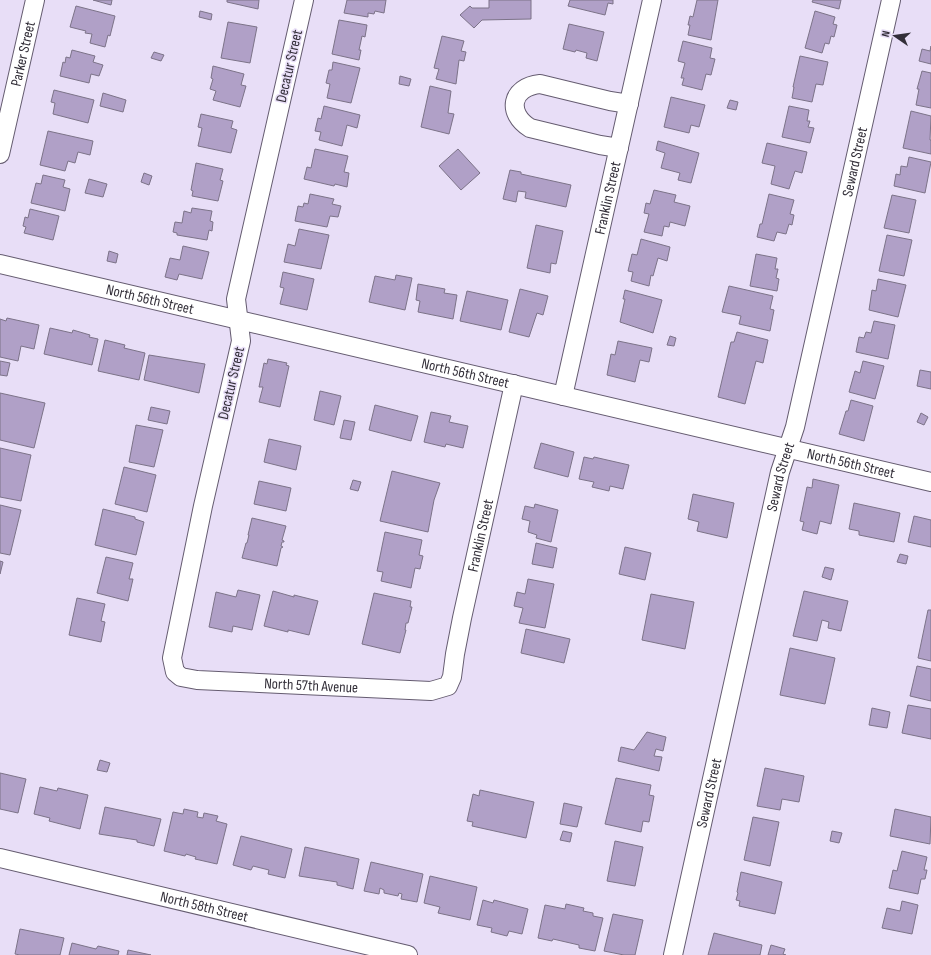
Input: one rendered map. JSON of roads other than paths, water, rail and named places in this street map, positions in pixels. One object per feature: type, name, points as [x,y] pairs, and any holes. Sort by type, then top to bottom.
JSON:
[{"type":"street","name":"Parker Street","points":[[0,154],[35,0]]},
{"type":"street","name":"Decatur Street","points":[[175,672],[172,658],[203,506],[241,341],[236,299],[304,0]]},
{"type":"street","name":"Franklin Street","points":[[563,396],[652,0]]},
{"type":"street","name":"Seward Street","points":[[673,955],[780,472],[795,427],[891,0]]},
{"type":"street","points":[[619,148],[600,145],[530,128],[522,123],[517,116],[515,107],[516,101],[522,90],[530,85],[540,84],[610,101],[629,104]]},
{"type":"street","name":"North 56th Street","points":[[0,264],[931,482]]},
{"type":"street","name":"Franklin Street","points":[[448,686],[452,677],[462,618],[514,384]]},
{"type":"street","name":"North 57th Avenue","points":[[175,672],[181,677],[197,680],[431,691],[448,686]]},
{"type":"street","name":"North 58th Street","points":[[0,858],[408,955]]}]
